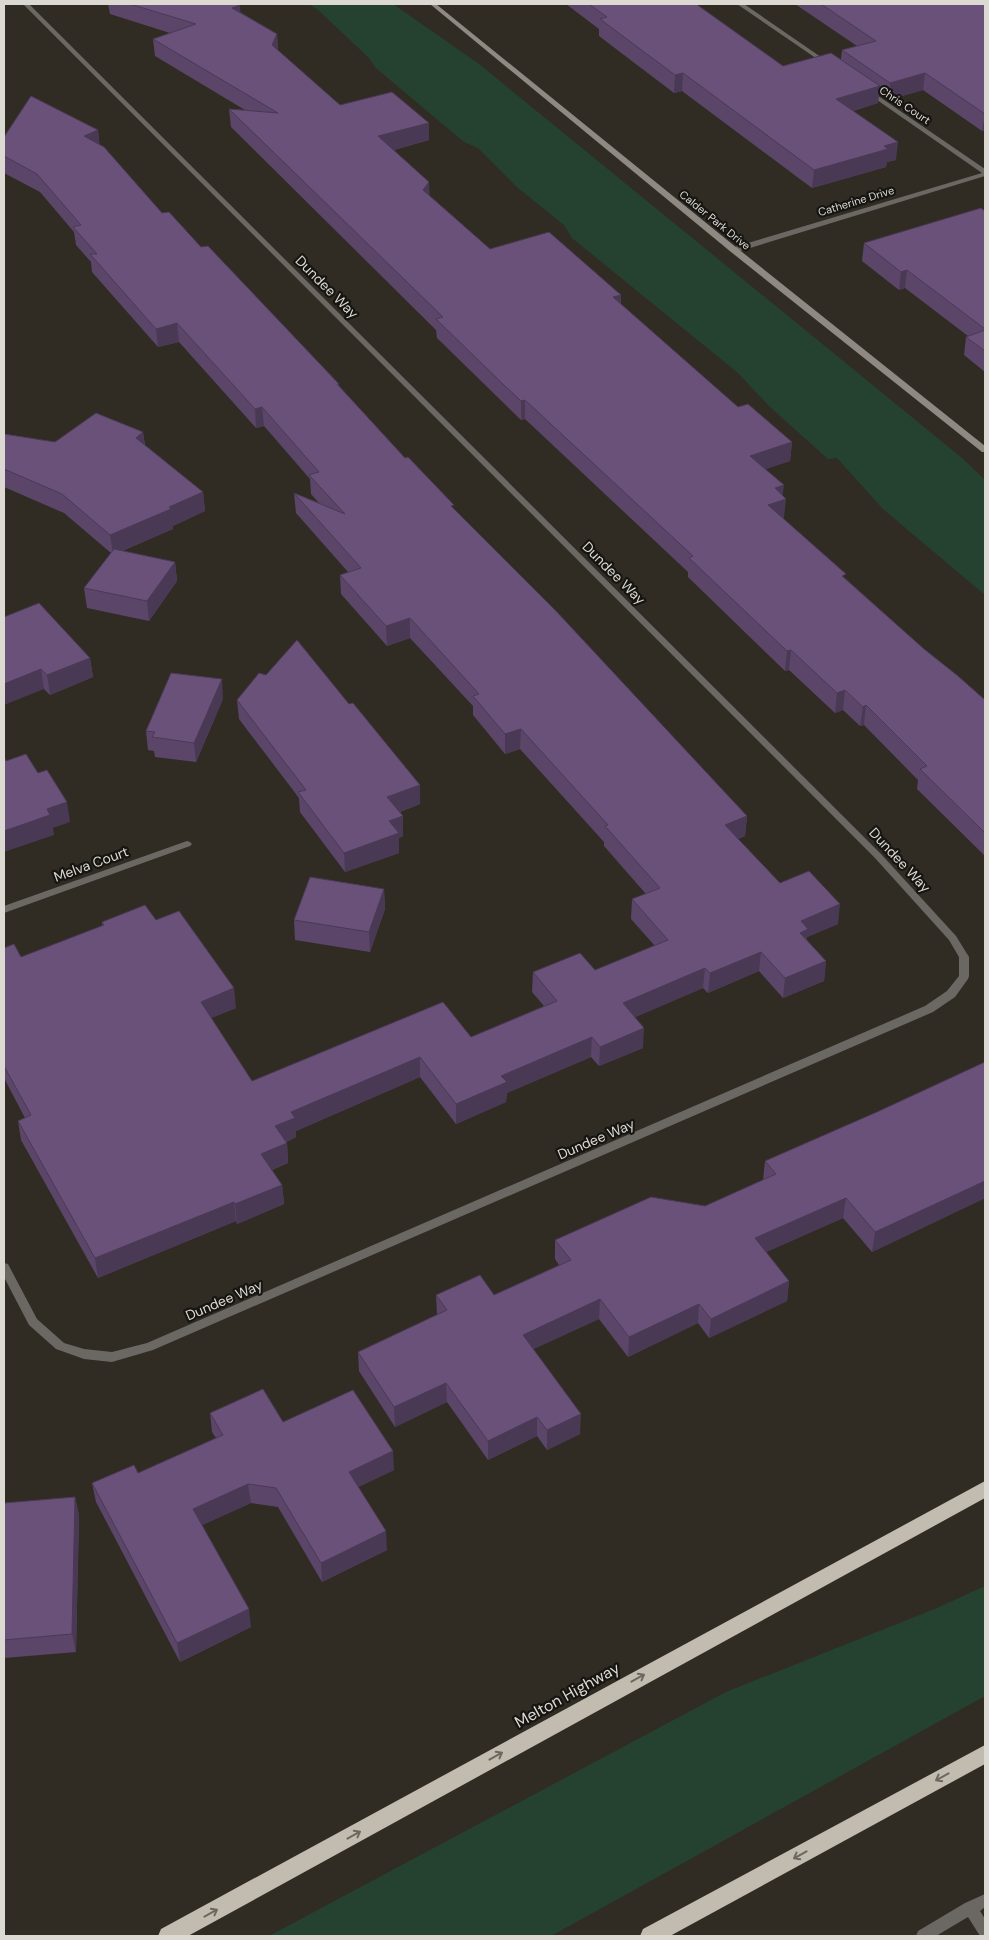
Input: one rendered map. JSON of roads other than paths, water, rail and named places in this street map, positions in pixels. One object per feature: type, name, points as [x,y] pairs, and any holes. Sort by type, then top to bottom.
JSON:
[{"type":"highway","name":"Melton Highway","points":[[168,1936],[985,1489]]},
{"type":"highway","points":[[650,1936],[985,1754]]},
{"type":"street","name":"Dundee Way","points":[[4,1267],[33,1322],[60,1346],[84,1354],[112,1357],[149,1347],[929,1010],[951,994],[964,976],[964,957],[953,938],[870,849],[26,4]]},
{"type":"street","name":"Calder Park Drive","points":[[433,4],[734,250],[985,450]]},
{"type":"street","points":[[740,4],[838,71]]},
{"type":"street","name":"Chris Court","points":[[862,88],[985,173]]},
{"type":"street","name":"Catherine Drive","points":[[734,250],[985,173]]},
{"type":"street","name":"Melva Court","points":[[4,910],[187,844]]},
{"type":"street","points":[[923,1936],[985,1900]]},
{"type":"street","points":[[970,1908],[985,1931]]}]
